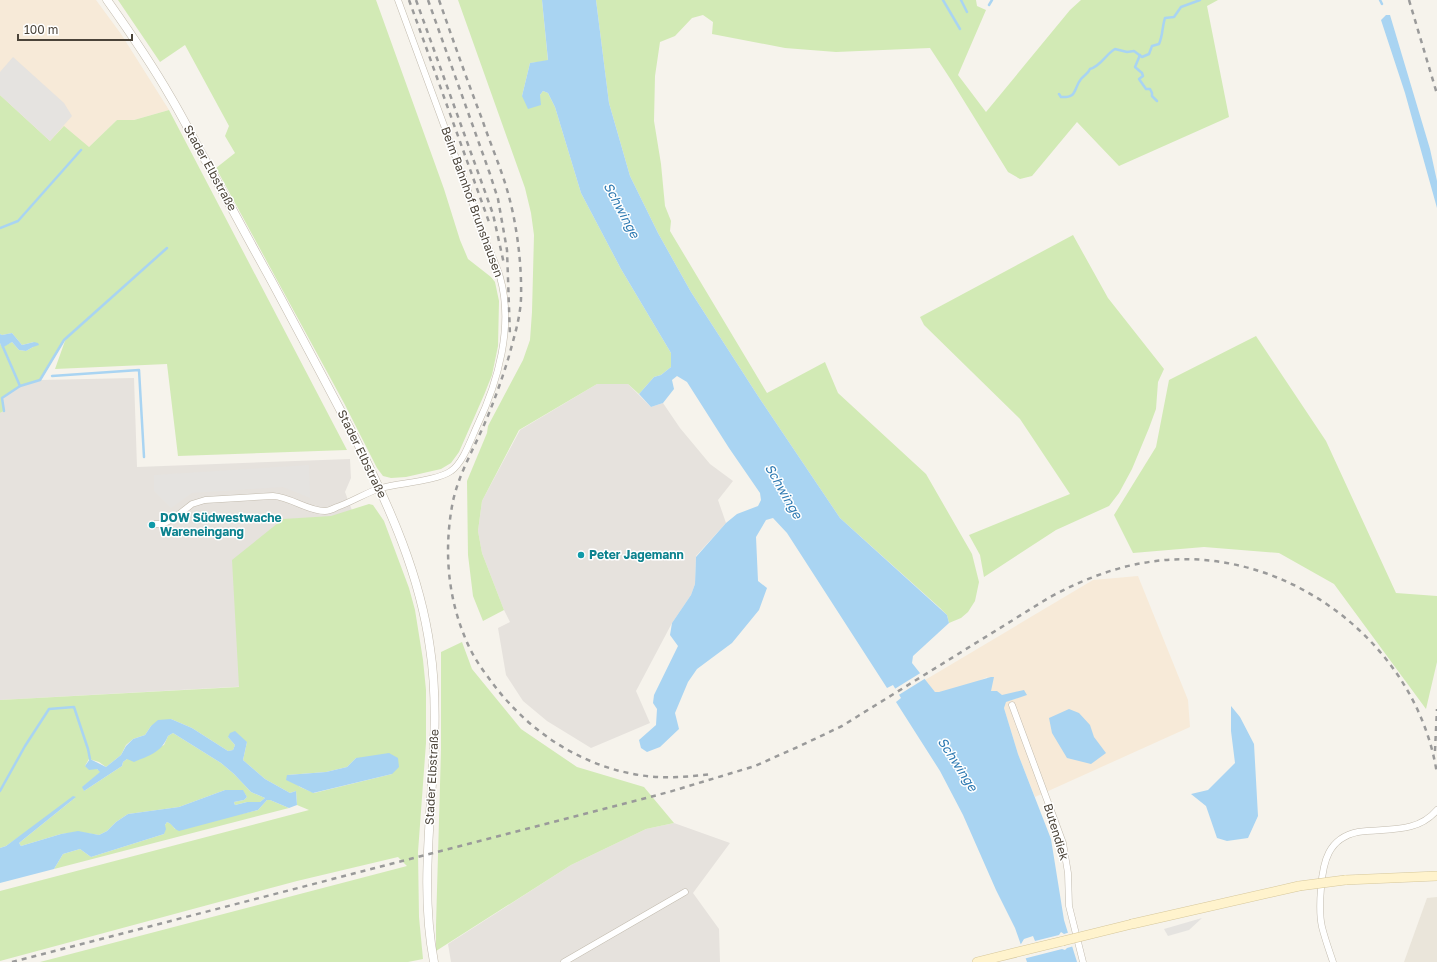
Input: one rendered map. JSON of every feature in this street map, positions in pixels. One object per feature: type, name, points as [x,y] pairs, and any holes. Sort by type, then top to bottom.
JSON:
[{"type":"main road","points":[[977,962],[1132,924],[1299,886],[1345,880],[1437,876]]},
{"type":"street","name":"Stader Elbstraße","points":[[107,0],[133,37],[171,97],[333,395],[380,488],[405,548],[423,608],[431,650],[435,713],[435,751],[428,854],[427,898],[434,962]]},
{"type":"street","name":"Beim Bahnhof Brunshausen","points":[[152,524],[162,524],[173,519],[192,504],[205,500],[283,496],[313,509],[326,511],[349,503],[380,488],[438,476],[451,471],[460,461],[479,421],[499,369],[504,342],[505,308],[501,279],[494,257],[478,224],[475,210],[398,0]]},
{"type":"street","name":"Butendiek","points":[[1012,705],[1063,843],[1068,873],[1069,906],[1083,962]]},
{"type":"street","points":[[1332,962],[1322,926],[1320,901],[1323,868],[1330,849],[1341,838],[1347,835],[1357,832],[1400,829],[1418,824],[1430,818],[1437,810]]},
{"type":"street","points":[[564,962],[685,892]]},
{"type":"shaded area","points":[[0,0],[96,0],[121,34],[169,110],[134,120],[117,120],[89,147],[50,141],[0,95]]},
{"type":"shaded area","points":[[13,57],[64,103],[72,116],[50,141],[0,95],[0,72]]},
{"type":"shaded area","points":[[134,378],[137,467],[350,459],[351,478],[345,492],[416,677],[0,700],[0,413],[4,411],[2,398],[20,386],[40,380]]},
{"type":"shaded area","points":[[597,384],[628,384],[651,407],[663,403],[680,428],[710,464],[733,481],[718,500],[726,523],[696,556],[695,584],[691,595],[672,623],[636,691],[650,723],[591,748],[547,721],[523,701],[506,675],[498,628],[510,622],[482,553],[478,531],[482,501],[520,430]]},
{"type":"shaded area","points":[[309,465],[310,498],[283,487],[192,493],[171,508],[154,491],[154,475]]},
{"type":"shaded area","points":[[1138,576],[1188,700],[1190,727],[1035,797],[1018,754],[1004,708],[1005,702],[1026,695],[1002,695],[991,691],[987,677],[979,681],[939,693],[935,692],[925,680],[1093,580]]},
{"type":"shaded area","points":[[674,823],[730,843],[693,893],[719,929],[720,962],[451,962],[448,944],[571,865],[646,829]]},
{"type":"shaded area","points":[[1437,897],[1437,962],[1404,962],[1427,898]]},
{"type":"shaded area","points":[[1202,918],[1189,930],[1168,936],[1164,929]]},
{"type":"green space","points":[[118,0],[376,0],[444,189],[460,240],[468,259],[491,277],[495,282],[499,301],[498,346],[492,375],[459,452],[451,463],[441,469],[406,477],[391,478],[383,476],[377,468],[344,403],[216,168],[235,153],[225,136],[229,126],[185,45],[160,62]]},
{"type":"green space","points":[[458,0],[542,0],[548,61],[530,63],[522,96],[540,95],[543,91],[548,93],[555,107],[581,193],[621,269],[671,353],[671,367],[661,375],[654,377],[639,394],[628,384],[597,384],[519,430],[482,501],[478,531],[482,553],[504,610],[483,621],[473,596],[468,555],[467,481],[487,433],[488,426],[523,360],[530,340],[534,235],[525,188]]},
{"type":"green space","points":[[596,0],[976,0],[977,6],[986,10],[958,75],[986,112],[1070,10],[1081,0],[1218,0],[1207,6],[1229,117],[1119,166],[1077,122],[1032,176],[1020,179],[1008,172],[930,48],[836,52],[785,48],[712,34],[713,22],[703,15],[692,18],[675,36],[660,42],[655,76],[654,121],[661,164],[665,206],[671,221],[670,231],[767,393],[825,362],[838,393],[926,474],[972,554],[979,582],[975,601],[968,612],[961,618],[949,623],[947,615],[940,608],[840,518],[758,396],[691,292],[658,233],[630,176],[609,103]]},
{"type":"green space","points":[[0,95],[50,141],[64,126],[89,147],[117,120],[134,120],[169,110],[347,450],[178,456],[167,364],[55,369],[66,338],[40,380],[20,386],[2,398],[4,411],[0,413],[0,343],[2,347],[12,342],[19,350],[26,351],[33,347],[34,342],[22,345],[12,333],[0,334]]},
{"type":"green space","points":[[1073,235],[1108,298],[1164,369],[1158,382],[1156,409],[1132,469],[1119,493],[1109,506],[1056,530],[984,577],[980,555],[969,535],[1070,494],[1020,419],[924,325],[920,317]]},
{"type":"green space","points":[[1256,336],[1326,441],[1396,593],[1437,596],[1437,662],[1426,709],[1334,584],[1279,553],[1204,547],[1133,553],[1114,515],[1156,447],[1169,380]]},
{"type":"green space","points":[[369,504],[373,505],[384,521],[409,588],[415,610],[426,690],[426,743],[418,852],[419,917],[423,959],[408,962],[40,962],[407,866],[398,857],[297,881],[0,961],[0,891],[309,810],[297,805],[296,791],[290,793],[265,779],[243,760],[247,742],[228,737],[235,745],[233,750],[228,751],[192,728],[171,719],[151,726],[145,735],[133,739],[126,745],[121,755],[106,767],[99,762],[89,759],[85,766],[97,769],[101,772],[83,787],[84,791],[122,766],[123,762],[127,759],[164,745],[168,736],[173,733],[221,763],[251,792],[265,798],[260,802],[247,802],[235,805],[234,802],[244,800],[247,797],[243,791],[225,790],[179,807],[128,814],[116,822],[107,831],[99,835],[79,832],[61,834],[21,846],[19,843],[76,797],[6,846],[0,848],[0,700],[239,687],[232,560],[283,519],[331,516]],"holes":[[[356,758],[392,774],[314,793],[300,787],[287,775],[326,772],[347,767]]]},
{"type":"green space","points":[[462,642],[472,669],[521,729],[577,767],[644,787],[674,823],[646,829],[571,865],[436,951],[441,750],[441,652]]},
{"type":"green space","points":[[267,800],[289,808],[54,869],[63,854],[80,849],[91,857],[164,834],[165,825],[167,822],[175,829],[258,810]]},
{"type":"water","name":"Schwinge","points":[[542,0],[596,0],[609,103],[630,176],[658,233],[691,292],[758,396],[840,518],[947,615],[949,623],[913,656],[912,663],[935,692],[994,677],[991,691],[997,691],[1002,695],[1024,690],[1027,695],[1006,702],[1004,708],[1018,754],[1051,839],[1064,920],[1077,962],[1027,962],[1015,928],[996,890],[963,815],[940,771],[896,702],[901,698],[893,685],[887,688],[787,533],[773,518],[766,520],[756,537],[758,581],[767,588],[759,610],[732,643],[697,669],[688,682],[675,713],[679,729],[660,747],[647,752],[641,748],[639,740],[656,725],[657,709],[653,703],[654,695],[678,646],[670,635],[672,623],[691,595],[695,584],[696,557],[726,523],[737,514],[758,506],[761,500],[760,493],[687,382],[677,376],[672,380],[674,389],[663,403],[651,407],[639,394],[654,377],[661,375],[671,367],[671,353],[621,269],[581,193],[555,107],[548,93],[543,91],[540,95],[541,105],[528,109],[522,96],[530,63],[548,60]]},
{"type":"water","points":[[1386,15],[1390,15],[1430,149],[1437,181],[1437,208],[1405,93],[1381,20]]},
{"type":"water","points":[[12,333],[22,345],[34,342],[38,343],[39,345],[26,351],[19,350],[12,342],[2,348],[0,343],[0,334]]},
{"type":"water","points":[[1231,706],[1240,717],[1254,744],[1258,816],[1248,838],[1227,841],[1217,838],[1206,806],[1191,794],[1208,790],[1235,763],[1231,731]]},
{"type":"water","points":[[1069,709],[1079,713],[1090,725],[1094,737],[1106,753],[1091,764],[1067,758],[1052,733],[1049,718]]},
{"type":"water","points":[[171,719],[192,728],[228,751],[233,750],[235,745],[228,737],[230,733],[235,731],[247,742],[243,760],[265,779],[290,793],[296,791],[297,805],[289,808],[267,800],[258,810],[179,831],[167,822],[165,825],[166,829],[164,834],[91,857],[80,849],[63,854],[54,869],[0,883],[0,848],[6,846],[73,796],[76,797],[19,843],[21,846],[61,834],[78,831],[99,835],[107,831],[116,822],[128,814],[179,807],[225,790],[243,790],[247,797],[244,800],[234,802],[235,805],[247,802],[260,802],[265,798],[251,792],[221,763],[173,733],[168,736],[162,746],[154,753],[134,762],[127,759],[123,762],[122,766],[84,791],[82,787],[100,772],[97,769],[89,770],[85,766],[90,759],[106,767],[121,755],[126,746],[133,739],[145,735],[151,726],[158,720]]},
{"type":"water","points":[[389,753],[398,758],[399,767],[392,774],[313,793],[286,780],[287,775],[326,772],[347,767],[356,758]]},
{"type":"pier","points":[[922,672],[926,678],[897,696],[893,690]]},
{"type":"pier","points":[[1061,932],[1064,934],[1070,932],[1074,946],[1065,950],[1062,949],[1023,959],[1019,945],[1024,939],[1033,936],[1035,941],[1059,935]]},
{"type":"waterway","points":[[943,0],[960,29]]},
{"type":"waterway","points":[[961,0],[967,12]]},
{"type":"waterway","points":[[989,5],[992,0]]},
{"type":"waterway","points":[[1059,94],[1061,97],[1066,97],[1073,94],[1081,79],[1090,69],[1094,68],[1115,49],[1127,52],[1134,51],[1142,57],[1149,54],[1152,46],[1159,44],[1165,18],[1174,17],[1181,7],[1200,0]]},
{"type":"waterway","points":[[1380,0],[1382,4]]},
{"type":"waterway","points":[[1140,55],[1135,67],[1142,73],[1143,76],[1139,79],[1146,89],[1150,89],[1152,96],[1157,101]]},
{"type":"waterway","points":[[0,228],[18,221],[81,150]]},
{"type":"waterway","points":[[20,386],[40,380],[64,340],[167,248]]},
{"type":"waterway","points":[[3,347],[20,386],[2,398],[4,411]]},
{"type":"waterway","points":[[52,376],[139,370],[144,457]]},
{"type":"waterway","points":[[0,791],[25,746],[49,709],[74,707],[90,759]]},
{"type":"railway","points":[[409,0],[489,222]]},
{"type":"railway","points":[[416,0],[493,214],[504,264]]},
{"type":"railway","points":[[428,0],[498,199],[507,250],[510,336]]},
{"type":"railway","points":[[439,0],[508,193],[514,218],[521,273],[521,299],[515,335],[498,390],[463,472],[453,501],[450,518],[448,552],[451,586],[458,619],[474,657],[502,695],[535,728],[573,753],[594,763],[639,775],[676,777],[712,774]]},
{"type":"railway","points":[[1409,0],[1437,94]]},
{"type":"railway","points":[[12,962],[669,792],[755,766],[842,726],[1050,597],[1078,583],[1106,572],[1149,562],[1165,560],[1213,561],[1259,571],[1302,589],[1342,615],[1376,648],[1404,685],[1425,728],[1437,774]]},
{"type":"railway","points":[[1435,751],[1437,709]]},
{"type":"place","name":"DOW Südwestwache Wareneingang","points":[[152,525]]},
{"type":"place","name":"Peter Jagemann","points":[[581,555]]}]
